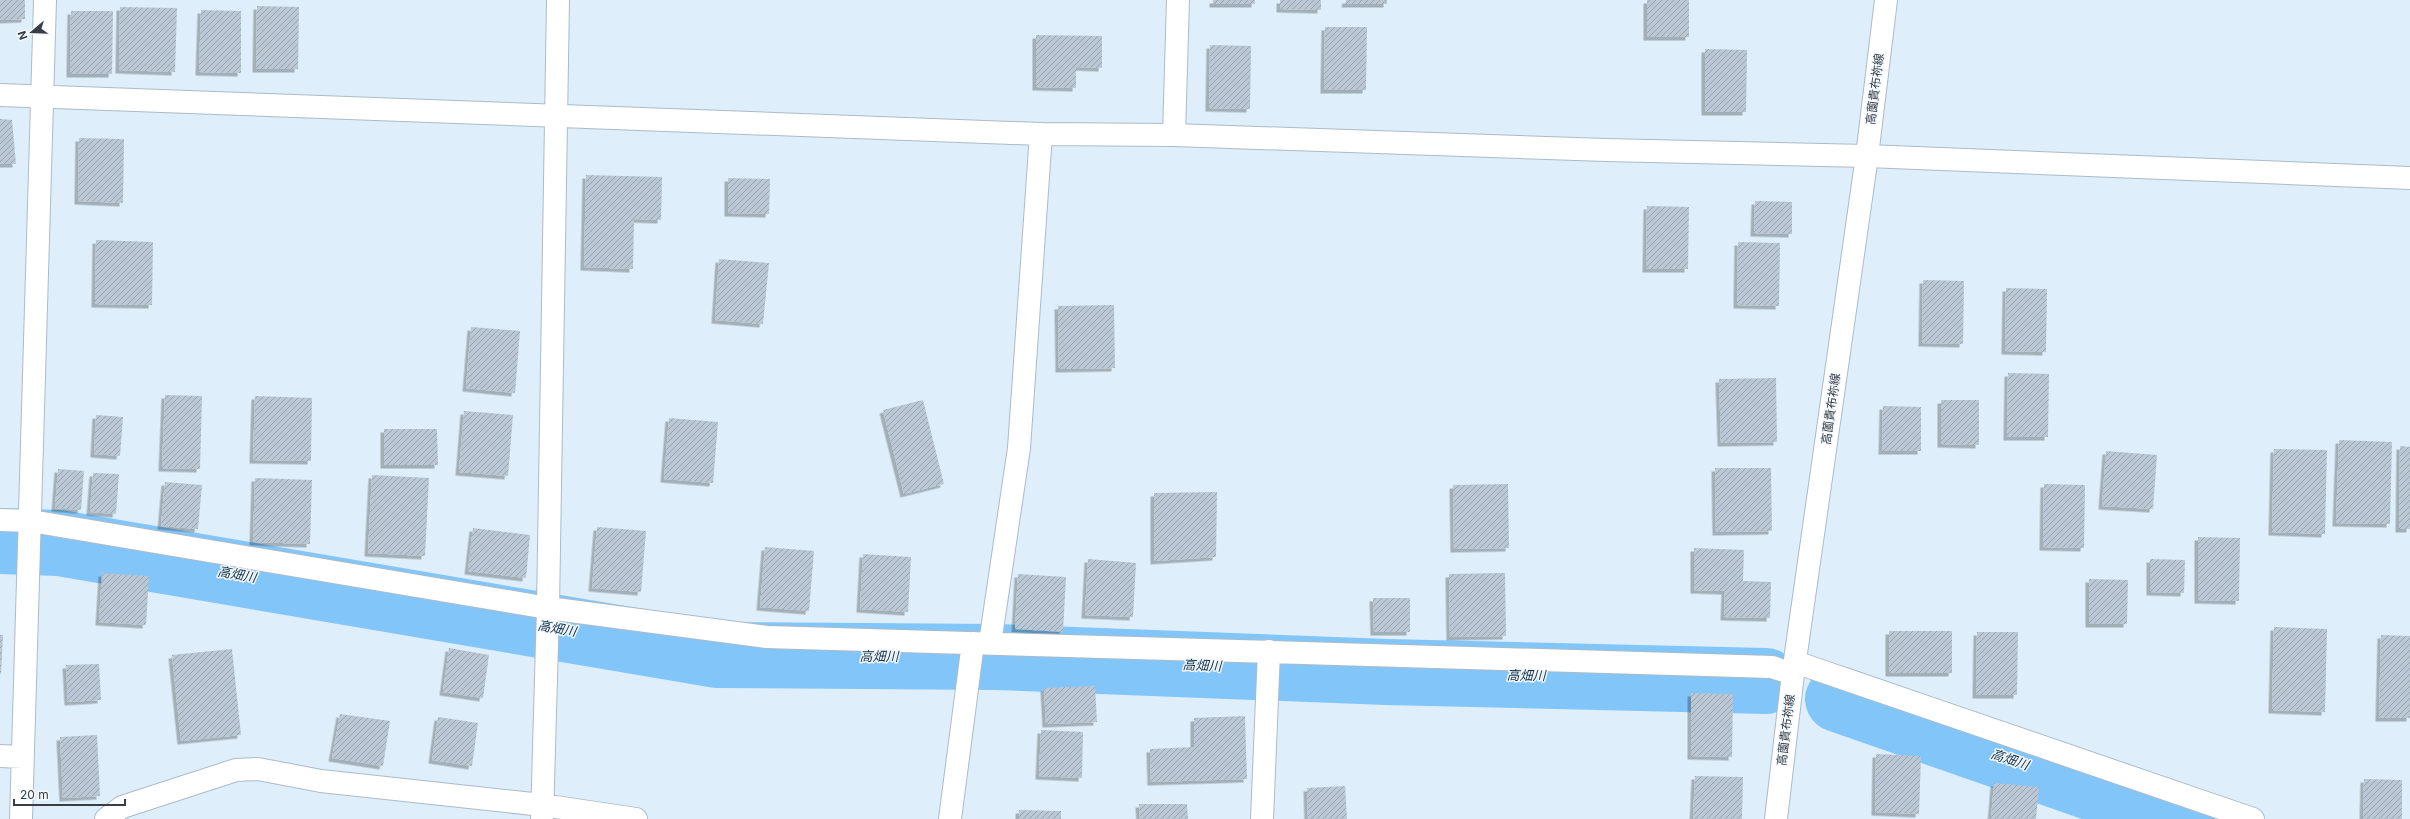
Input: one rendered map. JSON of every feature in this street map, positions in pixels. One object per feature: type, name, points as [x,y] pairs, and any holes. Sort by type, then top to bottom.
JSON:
[{"type":"street","points":[[21,819],[45,0]]},
{"type":"street","points":[[542,812],[548,608],[558,0]]},
{"type":"street","points":[[1174,135],[1178,0]]},
{"type":"street","name":"高薗貴布祢線","points":[[1776,819],[1794,668],[1867,156],[1886,0]]},
{"type":"street","points":[[0,95],[557,114],[1040,134],[1174,135],[1606,150],[1867,156],[2410,178]]},
{"type":"street","points":[[950,819],[976,651],[1019,448],[1040,134]]},
{"type":"street","points":[[0,520],[30,534],[548,608],[767,637],[976,651],[1269,664],[1794,668],[2253,819]]},
{"type":"street","points":[[1262,819],[1269,664]]},
{"type":"street","points":[[0,756],[22,757]]},
{"type":"street","points":[[106,819],[122,807],[236,770],[258,768],[321,780],[542,812],[636,819]]},
{"type":"building","points":[[0,0],[25,0],[25,19],[0,20]]},
{"type":"building","points":[[1213,0],[1255,0],[1255,4],[1213,4]]},
{"type":"building","points":[[1280,0],[1321,0],[1321,10],[1280,9]]},
{"type":"building","points":[[1346,0],[1387,0],[1387,4],[1345,4]]},
{"type":"building","points":[[1647,0],[1689,0],[1689,37],[1647,37]]},
{"type":"building","points":[[257,6],[299,7],[298,69],[256,69]]},
{"type":"building","points":[[120,7],[177,8],[175,72],[119,70]]},
{"type":"building","points":[[201,10],[241,11],[241,73],[199,72]]},
{"type":"building","points":[[71,11],[113,11],[112,74],[70,74]]},
{"type":"building","points":[[1325,27],[1367,27],[1366,90],[1324,90]]},
{"type":"building","points":[[1036,35],[1102,36],[1102,68],[1076,67],[1076,88],[1036,87]]},
{"type":"building","points":[[1210,45],[1251,46],[1250,109],[1209,108]]},
{"type":"building","points":[[1705,49],[1747,50],[1746,112],[1705,112]]},
{"type":"building","points":[[0,119],[12,120],[16,164],[0,164]]},
{"type":"building","points":[[79,138],[124,139],[123,203],[78,201]]},
{"type":"building","points":[[586,175],[662,177],[661,220],[634,219],[633,269],[584,267]]},
{"type":"building","points":[[728,178],[770,179],[769,214],[728,213]]},
{"type":"building","points":[[1755,201],[1792,202],[1792,234],[1754,233]]},
{"type":"building","points":[[1647,206],[1689,207],[1688,269],[1646,269]]},
{"type":"building","points":[[96,240],[153,242],[152,305],[95,304]]},
{"type":"building","points":[[1738,242],[1780,243],[1779,306],[1737,305]]},
{"type":"building","points":[[719,259],[769,263],[763,324],[715,320]]},
{"type":"building","points":[[1923,280],[1964,281],[1963,344],[1922,343]]},
{"type":"building","points":[[2006,288],[2047,289],[2046,352],[2005,351]]},
{"type":"building","points":[[1114,305],[1115,368],[1059,369],[1058,306]]},
{"type":"building","points":[[471,327],[520,331],[515,393],[466,388]]},
{"type":"building","points":[[2008,373],[2049,374],[2048,437],[2007,437]]},
{"type":"building","points":[[1776,378],[1777,442],[1721,443],[1719,379]]},
{"type":"building","points":[[165,395],[202,396],[200,469],[162,468]]},
{"type":"building","points":[[255,396],[312,398],[311,461],[253,460]]},
{"type":"building","points":[[923,400],[944,484],[904,494],[883,410]]},
{"type":"building","points":[[1941,400],[1979,400],[1979,445],[1941,444]]},
{"type":"building","points":[[1883,406],[1921,407],[1921,451],[1882,451]]},
{"type":"building","points":[[464,411],[513,415],[508,476],[459,472]]},
{"type":"building","points":[[96,415],[123,417],[120,456],[94,454]]},
{"type":"building","points":[[669,418],[718,422],[713,483],[664,479]]},
{"type":"building","points":[[384,429],[437,429],[438,465],[384,465]]},
{"type":"building","points":[[2339,440],[2392,442],[2390,524],[2336,523]]},
{"type":"building","points":[[2400,446],[2410,447],[2410,529],[2399,529]]},
{"type":"building","points":[[2274,449],[2327,450],[2325,534],[2272,532]]},
{"type":"building","points":[[2106,451],[2157,455],[2153,509],[2102,506]]},
{"type":"building","points":[[1715,468],[1771,468],[1772,531],[1716,532]]},
{"type":"building","points":[[58,469],[84,471],[81,510],[55,508]]},
{"type":"building","points":[[93,473],[119,474],[116,514],[90,512]]},
{"type":"building","points":[[372,475],[429,478],[425,556],[368,553]]},
{"type":"building","points":[[255,478],[312,480],[310,544],[253,542]]},
{"type":"building","points":[[165,482],[202,485],[198,529],[161,526]]},
{"type":"building","points":[[1508,484],[1509,548],[1454,549],[1453,485]]},
{"type":"building","points":[[2044,484],[2085,485],[2084,548],[2043,547]]},
{"type":"building","points":[[1217,492],[1216,557],[1154,561],[1154,493]]},
{"type":"building","points":[[597,527],[646,531],[641,592],[592,588]]},
{"type":"building","points":[[473,528],[530,535],[526,578],[468,571]]},
{"type":"building","points":[[2198,537],[2240,538],[2239,601],[2198,600]]},
{"type":"building","points":[[765,547],[814,551],[809,611],[760,607]]},
{"type":"building","points":[[1694,548],[1744,550],[1743,581],[1771,582],[1770,618],[1724,617],[1725,591],[1694,590]]},
{"type":"building","points":[[863,554],[911,557],[908,612],[860,609]]},
{"type":"building","points":[[1088,559],[1136,563],[1133,617],[1085,615]]},
{"type":"building","points":[[2150,559],[2185,560],[2184,593],[2150,592]]},
{"type":"building","points":[[102,573],[149,576],[146,625],[99,622]]},
{"type":"building","points":[[1505,573],[1506,636],[1450,637],[1449,574]]},
{"type":"building","points":[[1018,574],[1066,577],[1063,632],[1015,629]]},
{"type":"building","points":[[2089,579],[2128,580],[2127,624],[2089,624]]},
{"type":"building","points":[[1373,598],[1410,598],[1410,632],[1374,632]]},
{"type":"building","points":[[2274,627],[2327,629],[2325,712],[2272,710]]},
{"type":"building","points":[[1889,631],[1952,631],[1952,673],[1889,673]]},
{"type":"building","points":[[1977,632],[2018,632],[2017,695],[1976,695]]},
{"type":"building","points":[[0,635],[3,635],[1,674],[0,674]]},
{"type":"building","points":[[2381,635],[2410,636],[2410,718],[2379,718]]},
{"type":"building","points":[[449,648],[489,655],[483,698],[443,692]]},
{"type":"building","points":[[232,649],[241,735],[181,741],[172,655]]},
{"type":"building","points":[[99,664],[101,700],[68,702],[66,665]]},
{"type":"building","points":[[1095,686],[1097,722],[1046,724],[1044,688]]},
{"type":"building","points":[[1691,693],[1733,694],[1732,757],[1691,756]]},
{"type":"building","points":[[340,714],[390,721],[383,766],[332,758]]},
{"type":"building","points":[[1245,716],[1247,779],[1151,782],[1150,749],[1194,747],[1194,718]]},
{"type":"building","points":[[438,717],[478,723],[472,766],[432,760]]},
{"type":"building","points":[[1041,730],[1083,732],[1082,778],[1039,776]]},
{"type":"building","points":[[97,735],[100,796],[63,798],[60,737]]},
{"type":"building","points":[[1876,754],[1921,756],[1919,814],[1875,812]]},
{"type":"building","points":[[1695,776],[1743,777],[1742,819],[1693,819]]},
{"type":"building","points":[[2364,779],[2402,780],[2402,819],[2363,819]]},
{"type":"building","points":[[1994,783],[2039,787],[2036,819],[1991,819]]},
{"type":"building","points":[[1345,786],[1347,819],[1308,819],[1307,788]]},
{"type":"building","points":[[1139,804],[1187,804],[1188,819],[1140,819]]},
{"type":"building","points":[[1019,810],[1061,811],[1061,819],[1019,819]]},
{"type":"waterway","name":"高畑川","points":[[0,541],[59,543],[717,655],[996,657],[1386,672],[1766,681]]},
{"type":"waterway","name":"高畑川","points":[[1838,699],[2182,819]]}]
